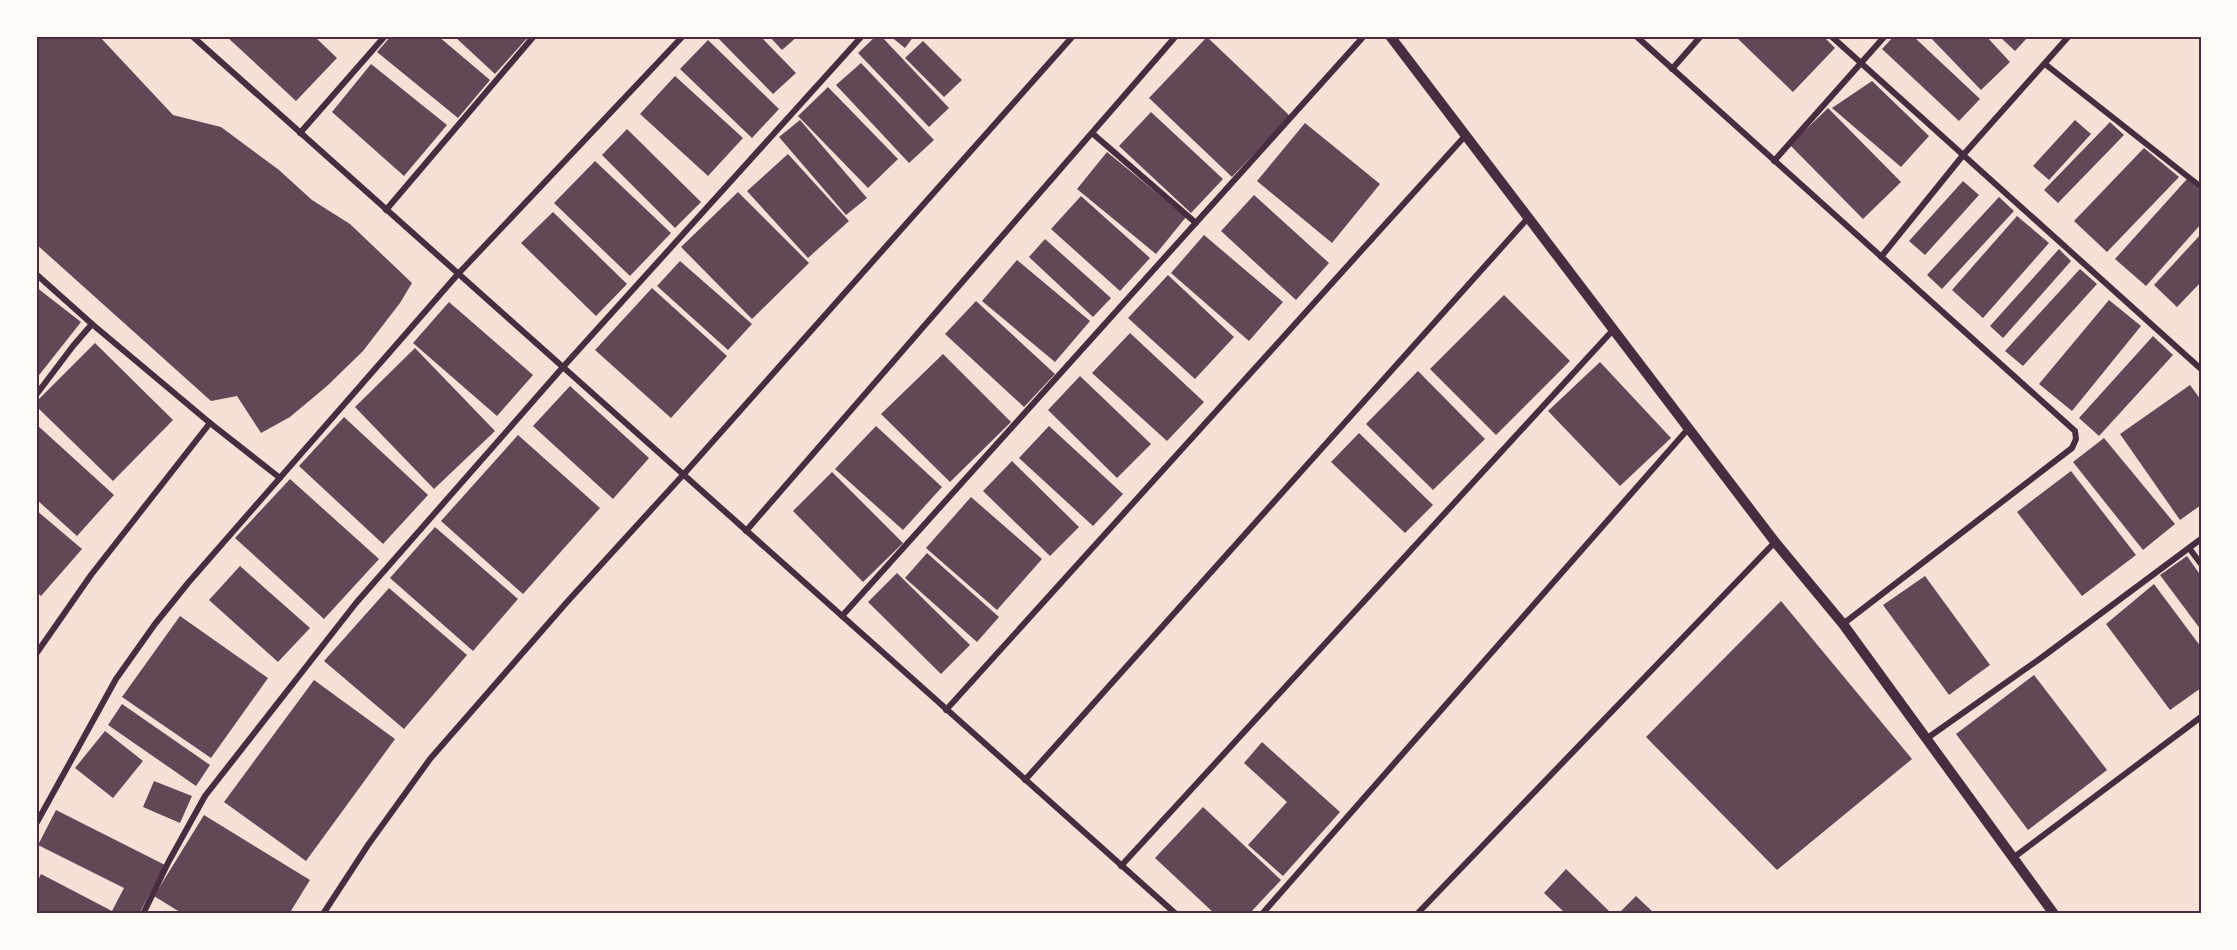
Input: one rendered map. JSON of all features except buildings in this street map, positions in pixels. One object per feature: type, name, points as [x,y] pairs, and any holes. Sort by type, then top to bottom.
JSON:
[{"type":"street","points":[[193,36],[1176,914]]},
{"type":"street","points":[[300,133],[385,36]]},
{"type":"street","points":[[386,210],[534,36]]},
{"type":"street","points":[[36,824],[116,679],[188,583],[458,274],[683,36]]},
{"type":"street","points":[[143,914],[169,861],[206,796],[356,603],[562,367],[862,36]]},
{"type":"street","points":[[323,914],[368,845],[430,759],[567,602],[683,475],[1073,36]]},
{"type":"street","points":[[746,531],[1176,36]]},
{"type":"street","points":[[842,616],[1364,36]]},
{"type":"street","points":[[1390,36],[1775,542],[1843,624],[2054,914]]},
{"type":"street","points":[[1636,36],[2075,431],[2076,439],[2072,448],[1843,624]]},
{"type":"street","points":[[1672,69],[1701,36]]},
{"type":"street","points":[[1831,36],[2201,369]]},
{"type":"street","points":[[1774,161],[1885,36]]},
{"type":"street","points":[[1881,256],[1964,154],[2069,36]]},
{"type":"street","points":[[2045,64],[2201,187]]},
{"type":"street","points":[[1092,133],[1196,223]]},
{"type":"street","points":[[946,710],[1465,136]]},
{"type":"street","points":[[1025,780],[1528,219]]},
{"type":"street","points":[[36,273],[92,324],[210,423],[280,478]]},
{"type":"street","points":[[36,395],[72,346],[92,324]]},
{"type":"street","points":[[1121,866],[1613,330]]},
{"type":"street","points":[[36,654],[91,575],[210,423]]},
{"type":"street","points":[[1262,914],[1688,429]]},
{"type":"street","points":[[1926,739],[2041,658],[2201,539]]},
{"type":"street","points":[[1417,914],[1775,542]]},
{"type":"street","points":[[2189,548],[2201,564]]},
{"type":"street","points":[[2013,858],[2201,717]]}]
